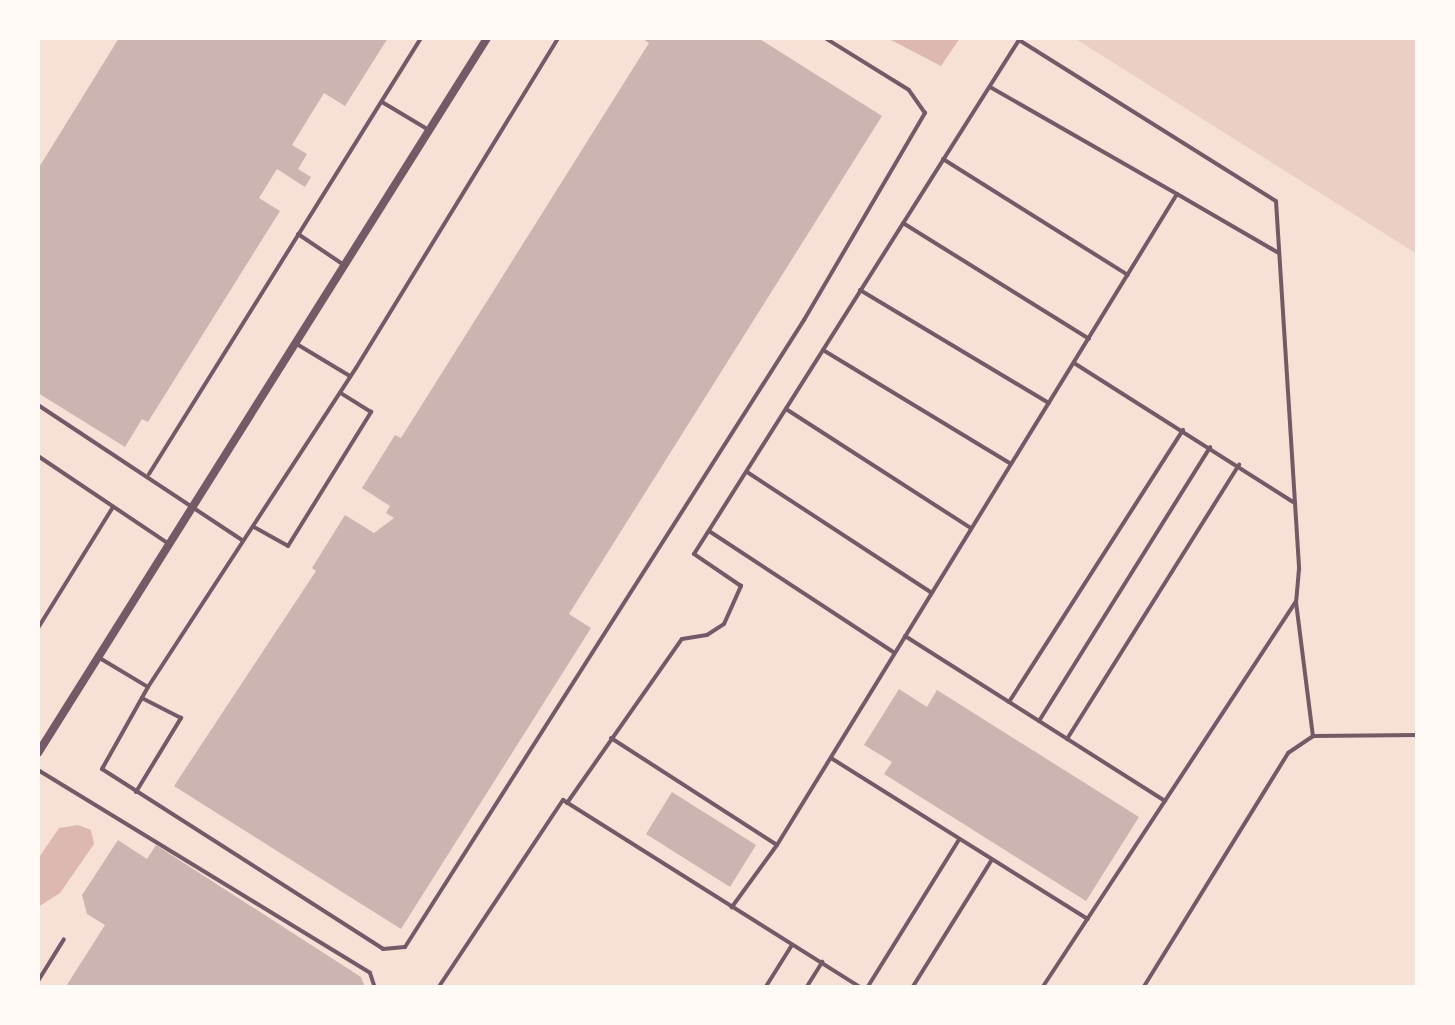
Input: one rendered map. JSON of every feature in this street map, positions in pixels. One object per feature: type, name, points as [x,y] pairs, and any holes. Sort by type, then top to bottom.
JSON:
[{"type":"street","points":[[38,751],[487,38]]},
{"type":"lane","points":[[149,474],[421,38]]},
{"type":"lane","points":[[558,38],[340,392],[148,687],[102,769],[383,949],[405,947],[804,320],[925,113],[909,90],[824,38]]},
{"type":"lane","points":[[567,803],[682,639],[707,635],[730,612],[741,586],[694,554],[1020,40],[1276,202],[1296,602],[1313,736]]},
{"type":"lane","points":[[989,87],[1277,252]]},
{"type":"lane","points":[[381,101],[429,130]]},
{"type":"lane","points":[[943,159],[1128,276]]},
{"type":"lane","points":[[732,907],[777,845],[1177,194]]},
{"type":"lane","points":[[902,223],[1090,339]]},
{"type":"lane","points":[[298,234],[344,265]]},
{"type":"lane","points":[[860,290],[1049,403]]},
{"type":"lane","points":[[296,342],[350,376]]},
{"type":"lane","points":[[823,350],[1011,464]]},
{"type":"lane","points":[[1074,363],[1292,502]]},
{"type":"lane","points":[[254,527],[288,546],[371,412],[340,392]]},
{"type":"lane","points":[[38,405],[149,474],[243,541]]},
{"type":"lane","points":[[786,409],[972,528]]},
{"type":"lane","points":[[1009,702],[1182,430]]},
{"type":"lane","points":[[1040,721],[1210,447]]},
{"type":"lane","points":[[38,456],[169,544]]},
{"type":"lane","points":[[1067,739],[1238,466]]},
{"type":"lane","points":[[746,472],[932,593]]},
{"type":"lane","points":[[38,628],[113,507]]},
{"type":"lane","points":[[708,531],[894,654]]},
{"type":"lane","points":[[1042,988],[1296,602]]},
{"type":"lane","points":[[905,636],[1166,801]]},
{"type":"lane","points":[[98,657],[148,687]]},
{"type":"lane","points":[[136,793],[180,718],[142,698]]},
{"type":"lane","points":[[1142,988],[1288,752],[1313,736],[1418,735]]},
{"type":"lane","points":[[611,738],[777,845]]},
{"type":"lane","points":[[830,758],[1088,919]]},
{"type":"lane","points":[[38,770],[370,973],[375,988]]},
{"type":"lane","points":[[438,988],[563,800],[865,988],[958,841]]},
{"type":"lane","points":[[912,988],[990,861]]},
{"type":"lane","points":[[38,982],[64,939]]},
{"type":"lane","points":[[765,988],[793,944]]},
{"type":"lane","points":[[806,988],[822,962]]},
{"type":"shaded area","points":[[887,38],[960,38],[941,66]]},
{"type":"shaded area","points":[[1074,38],[1417,38],[1417,254]]},
{"type":"shaded area","points":[[78,825],[91,830],[94,844],[60,893],[38,907],[38,859],[59,828]]},
{"type":"building","points":[[119,38],[388,38],[345,106],[324,93],[292,145],[307,154],[298,169],[311,177],[305,187],[277,169],[259,198],[280,211],[148,422],[142,419],[125,447],[38,393],[38,169]]},
{"type":"building","points":[[641,38],[758,38],[882,116],[569,614],[591,628],[401,929],[174,786],[316,571],[312,568],[345,515],[374,533],[394,518],[386,513],[390,506],[362,488],[395,435],[401,438],[649,43]]},
{"type":"building","points":[[899,689],[927,707],[937,690],[1139,817],[1086,901],[884,774],[892,762],[864,745]]},
{"type":"building","points":[[672,792],[756,845],[730,887],[646,834]]},
{"type":"building","points":[[118,840],[147,859],[156,845],[361,977],[365,988],[65,988],[105,925],[87,914],[82,895]]}]
